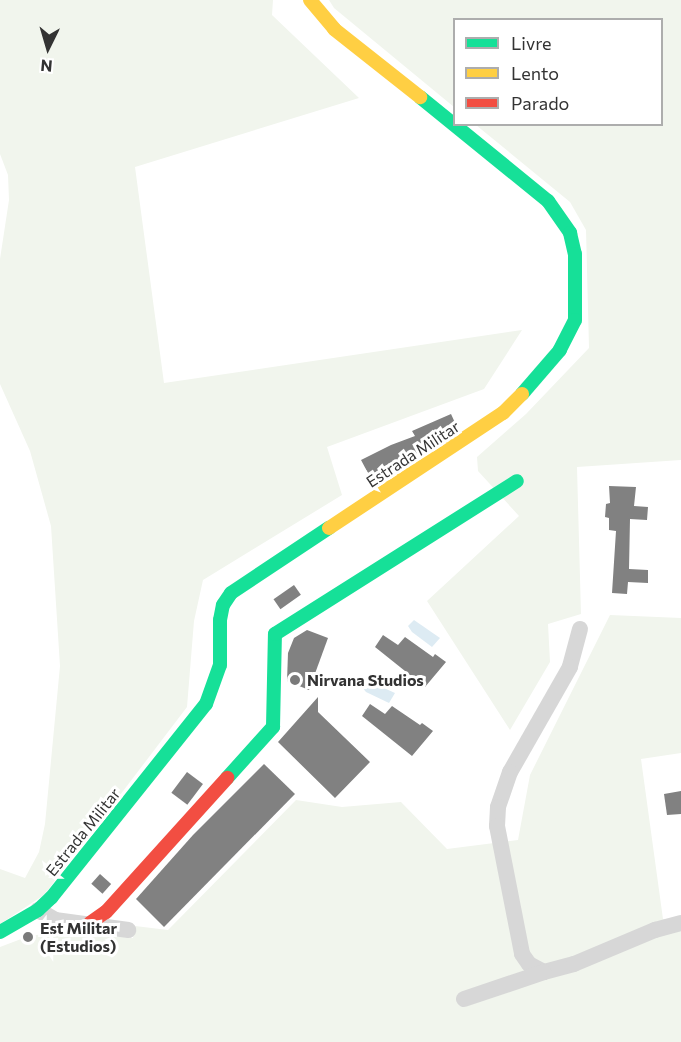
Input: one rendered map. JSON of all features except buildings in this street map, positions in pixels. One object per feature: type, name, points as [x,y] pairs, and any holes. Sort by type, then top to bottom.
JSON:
[{"type":"street","name":"Estrada Militar","points":[[310,0],[334,29],[453,124]]},
{"type":"street","name":"Estrada Militar","points":[[0,932],[38,910],[51,898],[206,704],[220,665],[220,621],[223,605],[231,593],[503,413],[534,382],[560,350],[575,320],[575,254],[570,233],[548,201],[455,126]]},
{"type":"street","points":[[90,923],[106,912],[273,727],[275,634],[517,481]]},
{"type":"street","points":[[544,972],[529,964],[522,954],[497,826],[498,807],[510,772],[570,667],[580,629]]},
{"type":"street","points":[[38,910],[55,920],[128,930]]},
{"type":"street","points":[[464,999],[574,964],[655,930],[681,923]]},
{"type":"shaded area","points":[[0,0],[273,0],[272,15],[359,98],[135,167],[164,383],[522,330],[484,389],[327,447],[342,495],[203,580],[194,621],[187,707],[44,895],[0,924],[0,869],[25,878],[39,852],[45,824],[60,666],[51,526],[30,451],[0,384],[0,259],[9,200],[8,175],[0,154]]},
{"type":"shaded area","points":[[329,0],[681,0],[681,460],[577,467],[581,614],[548,624],[550,662],[510,730],[427,601],[519,516],[478,471],[477,457],[526,414],[589,348],[586,230],[570,202],[477,126],[663,126],[663,18],[453,18],[453,106],[334,8]]},
{"type":"shaded area","points":[[610,615],[681,618],[681,753],[641,759],[663,919],[681,918],[681,1042],[0,1042],[0,947],[29,936],[66,931],[133,938],[135,926],[168,930],[296,800],[342,807],[401,802],[447,849],[518,840],[530,775]]},
{"type":"shaded area","points":[[414,620],[440,638],[432,647],[412,632],[408,626]]},
{"type":"shaded area","points":[[366,680],[395,693],[389,703],[366,692],[362,687]]},
{"type":"traffic: fast","points":[[420,97],[453,124]]},
{"type":"traffic: fast","points":[[456,126],[548,201],[570,233],[575,254],[575,320],[560,350],[522,394]]},
{"type":"traffic: fast","points":[[227,778],[273,727],[275,634],[517,481]]},
{"type":"traffic: fast","points":[[0,932],[38,910],[51,898],[206,704],[220,665],[220,620],[223,605],[231,593],[329,528]]},
{"type":"traffic: slow","points":[[310,0],[334,29],[420,97]]},
{"type":"traffic: slow","points":[[329,528],[503,413],[522,394]]},
{"type":"traffic: jam","points":[[90,923],[106,912],[227,778]]},
{"type":"place","name":"Nirvana Studios","points":[[295,680]]},
{"type":"place","name":"Est Militar (Estudios)","points":[[28,937]]}]
